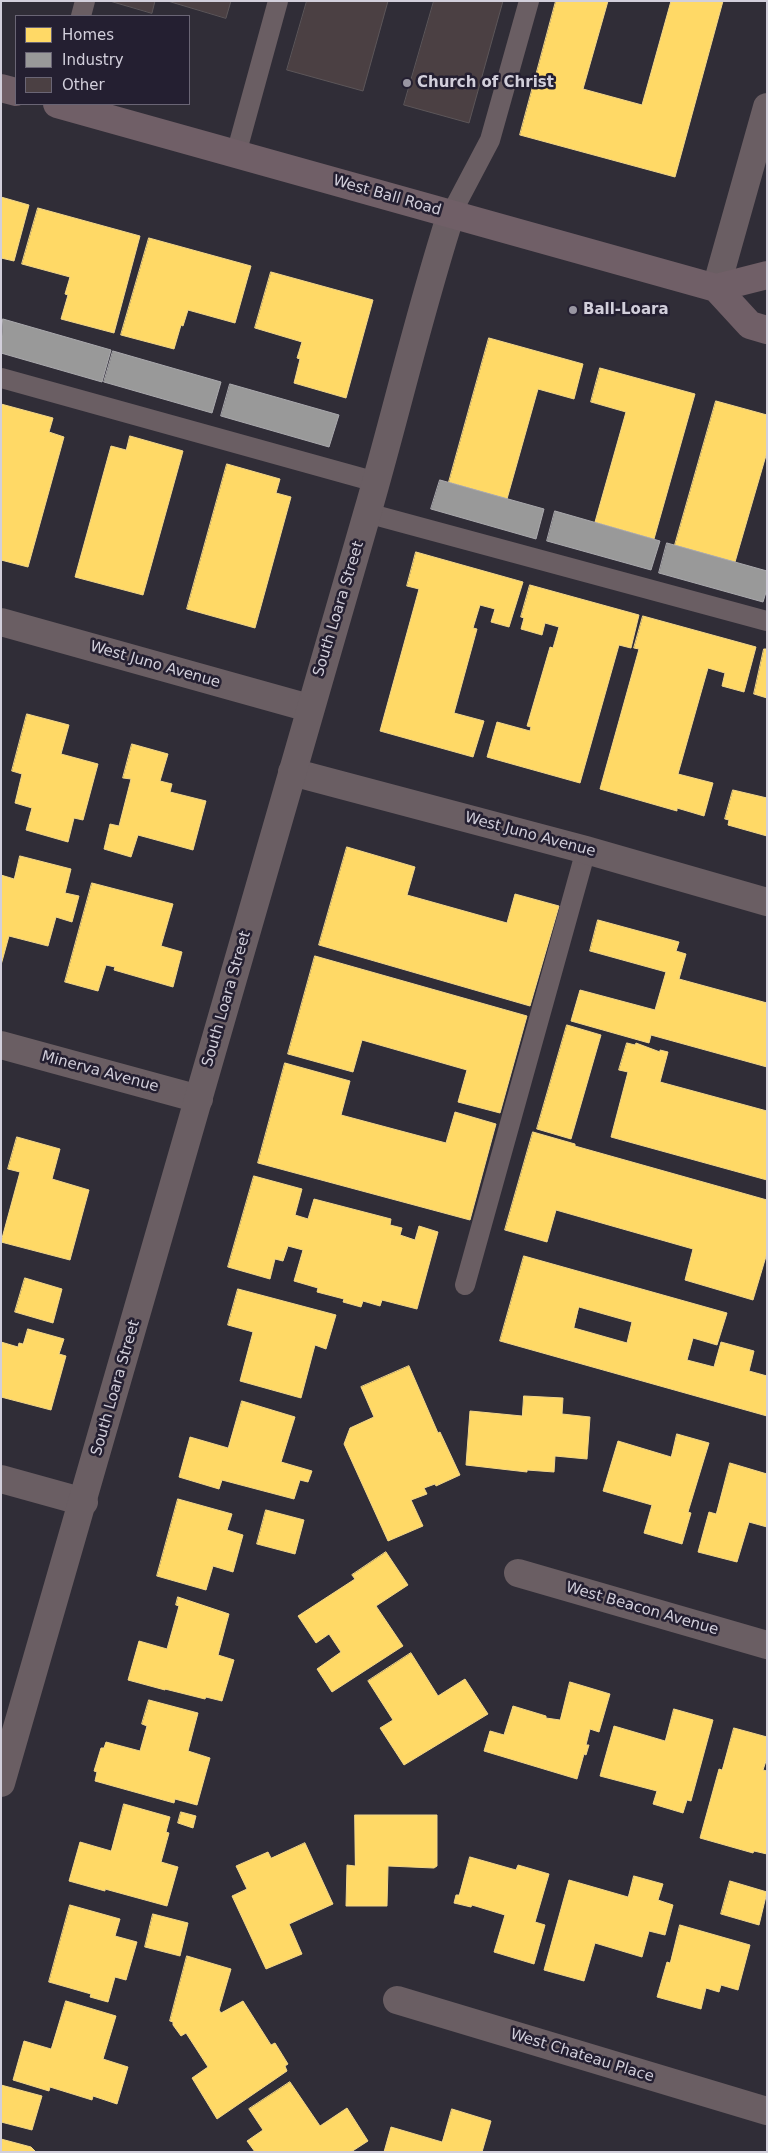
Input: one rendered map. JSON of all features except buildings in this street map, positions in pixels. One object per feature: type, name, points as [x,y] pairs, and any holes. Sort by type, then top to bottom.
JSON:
[{"type":"main road","points":[[1,88],[15,92]]},
{"type":"main road","name":"West Ball Road","points":[[61,105],[716,288],[767,276]]},
{"type":"main road","points":[[716,288],[750,325],[767,330]]},
{"type":"street","points":[[716,288],[767,107]]},
{"type":"street","name":"South Loara Street","points":[[1,1783],[84,1502],[309,708],[367,514],[428,285],[451,214]]},
{"type":"street","name":"West Juno Avenue","points":[[1,622],[309,708]]},
{"type":"street","name":"West Juno Avenue","points":[[292,772],[586,850],[767,902]]},
{"type":"street","name":"Minerva Avenue","points":[[1,1045],[199,1099]]},
{"type":"street","points":[[1,1479],[84,1502]]},
{"type":"street","name":"West Beacon Avenue","points":[[518,1573],[767,1644]]},
{"type":"street","name":"West Chateau Place","points":[[397,2000],[767,2111]]},
{"type":"lane","points":[[81,15],[85,1]]},
{"type":"lane","points":[[236,154],[278,1]]},
{"type":"lane","points":[[451,214],[490,140],[529,1]]},
{"type":"lane","points":[[1,378],[376,482]]},
{"type":"lane","points":[[367,514],[767,622]]},
{"type":"lane","points":[[465,1285],[586,850]]},
{"type":"place","name":"Church of Christ","points":[[407,83]]},
{"type":"place","name":"Ball-Loara","points":[[573,310]]}]
